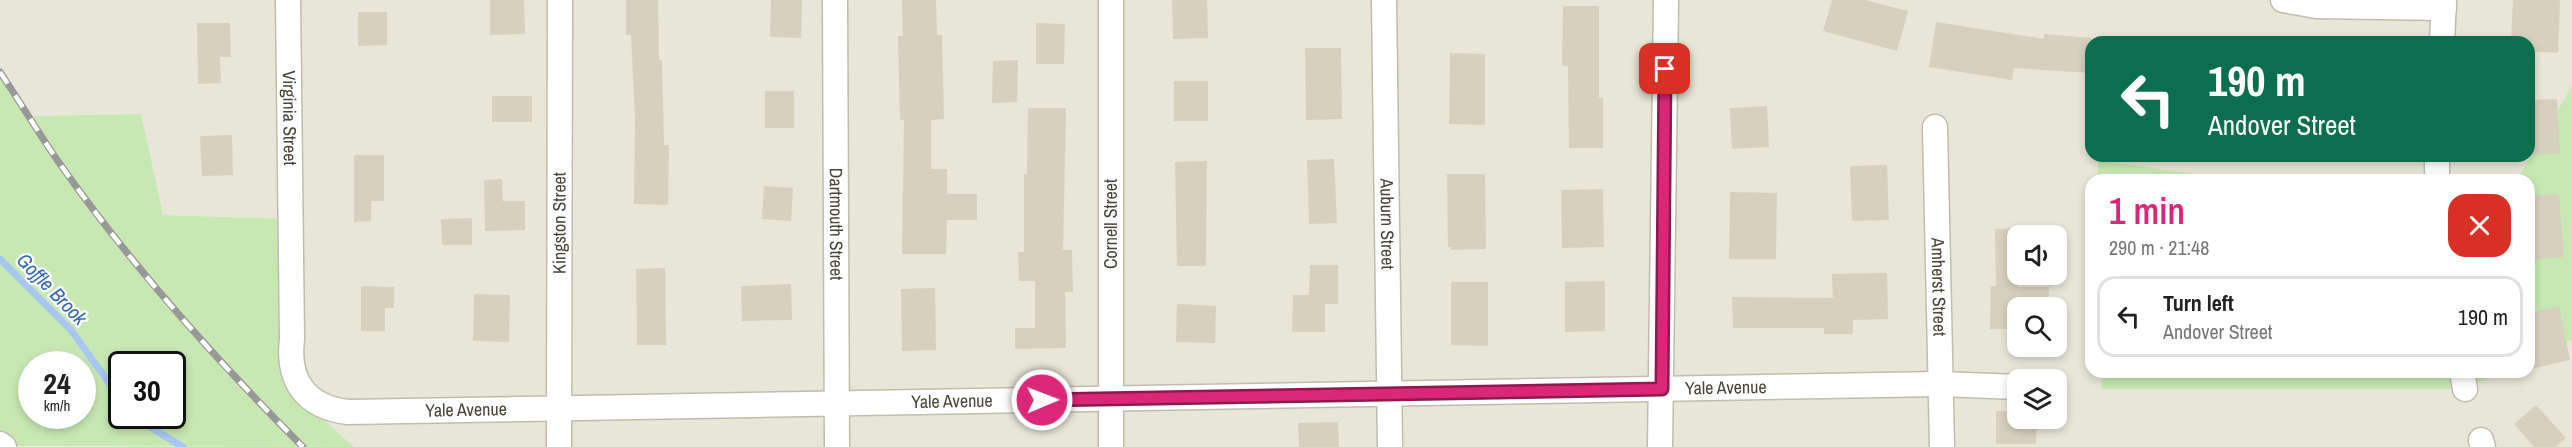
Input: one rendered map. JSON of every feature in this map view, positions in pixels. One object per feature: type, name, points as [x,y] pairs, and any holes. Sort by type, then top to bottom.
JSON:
[{"type":"street","name":"Virginia Street","points":[[288,0],[291,236]]},
{"type":"street","name":"Kingston Street","points":[[560,0],[560,447]]},
{"type":"street","name":"Dartmouth Street","points":[[835,0],[837,447]]},
{"type":"street","name":"Cornell Street","points":[[1111,0],[1111,447]]},
{"type":"street","name":"Auburn Street","points":[[1384,0],[1390,447]]},
{"type":"street","points":[[1660,447],[1666,0]]},
{"type":"street","points":[[2283,0],[2316,6],[2444,4],[2442,36]]},
{"type":"street","name":"Amherst Street","points":[[1935,127],[1942,447]]},
{"type":"street","name":"Yale Avenue","points":[[291,236],[292,339],[290,357],[294,375],[303,391],[317,404],[334,411],[1940,384],[2007,387]]},
{"type":"street","points":[[0,444],[4,447]]},
{"type":"shaded area","points":[[0,0],[2572,0],[2572,447],[354,447],[293,392],[290,219],[163,215],[140,114],[25,116],[0,73]]},
{"type":"green space","points":[[0,73],[25,116],[141,114],[163,215],[290,219],[293,392],[354,447],[0,446]]},
{"type":"green space","points":[[2572,86],[2572,340],[2535,357],[2535,174],[2521,174],[2528,162],[2535,162],[2535,149]]},
{"type":"green space","points":[[2098,162],[2112,162],[2194,174],[2098,174]]},
{"type":"green space","points":[[2101,378],[2490,378],[2465,389],[2102,389]]},
{"type":"building","points":[[490,0],[524,0],[525,34],[490,35]]},
{"type":"building","points":[[626,0],[658,0],[664,145],[669,145],[668,205],[634,204],[635,119],[631,35],[626,35]]},
{"type":"building","points":[[771,0],[802,0],[801,38],[770,37]]},
{"type":"building","points":[[902,0],[936,0],[937,35],[942,35],[944,119],[931,120],[931,169],[947,169],[947,194],[977,194],[977,220],[947,220],[946,254],[902,254],[904,120],[900,120],[898,36],[903,36]]},
{"type":"building","points":[[1172,0],[1207,0],[1208,38],[1173,39]]},
{"type":"building","points":[[1832,0],[1865,0],[1908,11],[1897,51],[1823,31]]},
{"type":"building","points":[[2513,0],[2560,0],[2558,53],[2535,51],[2535,36],[2511,36]]},
{"type":"building","points":[[1563,6],[1599,6],[1599,98],[1603,98],[1603,148],[1569,148],[1568,66],[1562,66]]},
{"type":"building","points":[[358,12],[387,12],[387,45],[358,46]]},
{"type":"building","points":[[1936,22],[2044,39],[2044,34],[2085,37],[2085,73],[2014,68],[2012,80],[1929,67]]},
{"type":"building","points":[[197,23],[230,23],[231,57],[220,57],[221,83],[198,84]]},
{"type":"building","points":[[1036,23],[1065,24],[1064,64],[1036,64]]},
{"type":"building","points":[[1305,48],[1341,48],[1342,119],[1306,120]]},
{"type":"building","points":[[1450,53],[1485,54],[1485,125],[1449,124]]},
{"type":"building","points":[[1018,60],[1017,102],[992,103],[993,61]]},
{"type":"building","points":[[1174,81],[1208,81],[1208,121],[1174,121]]},
{"type":"building","points":[[765,91],[794,91],[794,128],[765,128]]},
{"type":"building","points":[[492,96],[532,96],[532,122],[492,122]]},
{"type":"building","points":[[2557,99],[2560,154],[2535,155],[2535,100]]},
{"type":"building","points":[[1767,106],[1769,147],[1732,149],[1730,108]]},
{"type":"building","points":[[1028,108],[1066,108],[1063,250],[1072,250],[1073,292],[1065,292],[1066,348],[1015,349],[1015,328],[1035,328],[1035,281],[1019,281],[1018,252],[1024,252],[1024,174],[1027,174]]},
{"type":"building","points":[[232,135],[233,175],[202,176],[200,136]]},
{"type":"building","points":[[354,155],[384,155],[384,201],[371,201],[371,221],[354,222]]},
{"type":"building","points":[[1334,159],[1337,223],[1309,224],[1307,160]]},
{"type":"building","points":[[1207,161],[1206,266],[1177,266],[1175,162]]},
{"type":"building","points":[[1887,165],[1889,220],[1852,221],[1850,166]]},
{"type":"building","points":[[1447,174],[1485,174],[1486,249],[1451,250],[1451,247],[1448,247]]},
{"type":"building","points":[[502,179],[503,201],[525,201],[525,230],[485,231],[484,180]]},
{"type":"building","points":[[764,186],[793,188],[791,221],[762,219]]},
{"type":"building","points":[[1603,189],[1604,247],[1562,248],[1561,190]]},
{"type":"building","points":[[1730,192],[1777,193],[1776,259],[1729,259]]},
{"type":"building","points":[[2559,194],[2564,257],[2535,259],[2535,196]]},
{"type":"building","points":[[472,218],[472,245],[442,245],[441,219]]},
{"type":"building","points":[[2007,228],[2007,285],[2049,287],[2049,297],[2007,297],[2007,329],[1990,329],[1991,286],[1996,286],[1995,229]]},
{"type":"building","points":[[1310,265],[1338,265],[1338,304],[1325,304],[1325,332],[1292,332],[1293,295],[1309,295]]},
{"type":"building","points":[[665,268],[666,345],[637,345],[636,269]]},
{"type":"building","points":[[1887,273],[1888,319],[1853,320],[1853,334],[1824,334],[1824,328],[1733,328],[1732,297],[1833,298],[1832,274]]},
{"type":"building","points":[[1605,281],[1605,331],[1565,332],[1565,282]]},
{"type":"building","points":[[1451,282],[1488,282],[1488,346],[1451,345]]},
{"type":"building","points":[[791,284],[792,320],[742,321],[741,286]]},
{"type":"building","points":[[361,286],[394,287],[394,308],[385,308],[385,331],[361,331]]},
{"type":"building","points":[[935,288],[936,350],[902,351],[901,289]]},
{"type":"building","points":[[474,294],[510,295],[509,342],[473,341]]},
{"type":"building","points":[[1177,304],[1216,306],[1215,343],[1176,342]]},
{"type":"building","points":[[2559,306],[2570,360],[2535,368],[2535,312]]},
{"type":"building","points":[[2536,405],[2566,438],[2555,447],[2534,447],[2514,424]]},
{"type":"building","points":[[1996,411],[2007,411],[2007,429],[2037,429],[2036,444],[1996,444]]},
{"type":"building","points":[[1338,422],[1339,447],[1299,447],[1298,423]]},
{"type":"waterway","name":"Goffle Brook","points":[[0,259],[71,330],[108,382]]},
{"type":"waterway","name":"Goffle Brook","points":[[153,429],[183,447]]},
{"type":"railway","points":[[0,72],[87,202],[145,275],[238,380],[303,447]]},
{"type":"route","points":[[1042,400],[1662,389],[1665,69]]}]
